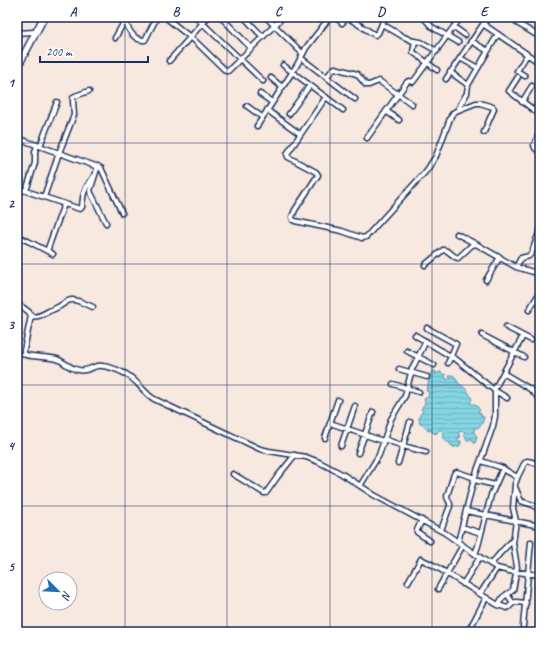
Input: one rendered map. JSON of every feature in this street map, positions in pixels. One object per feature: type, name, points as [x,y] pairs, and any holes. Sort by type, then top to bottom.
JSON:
[{"type":"main road","points":[[17,64],[43,17]]},
{"type":"main road","points":[[17,68],[43,17]]},
{"type":"street","points":[[115,38],[127,17]]},
{"type":"street","points":[[124,22],[132,34],[139,39],[145,40],[157,17]]},
{"type":"street","points":[[165,17],[226,71],[228,71],[241,59],[283,17]]},
{"type":"street","points":[[196,17],[263,81]]},
{"type":"street","points":[[169,61],[208,17]]},
{"type":"street","points":[[221,17],[251,48]]},
{"type":"street","points":[[225,21],[229,17]]},
{"type":"street","points":[[244,17],[263,37]]},
{"type":"street","points":[[266,17],[302,56],[327,78],[355,99]]},
{"type":"street","points":[[257,126],[306,48],[330,17]]},
{"type":"street","points":[[336,17],[342,23],[347,17],[375,35],[378,33],[385,17]]},
{"type":"street","points":[[423,17],[432,27],[458,42]]},
{"type":"street","points":[[367,138],[408,81],[413,82],[461,17]]},
{"type":"street","points":[[446,79],[488,17]]},
{"type":"street","points":[[535,17],[540,22]]},
{"type":"street","points":[[517,23],[540,37]]},
{"type":"street","points":[[382,24],[404,37],[420,42],[437,51]]},
{"type":"street","points":[[483,24],[539,61]]},
{"type":"street","points":[[454,27],[465,34]]},
{"type":"street","points":[[17,33],[34,32]]},
{"type":"street","points":[[326,97],[288,151],[287,156],[316,172],[318,175],[292,217],[293,220],[318,227],[342,231],[364,238],[373,230],[432,164],[452,116],[458,110],[467,94],[468,85],[498,34]]},
{"type":"street","points":[[415,41],[412,52],[437,70]]},
{"type":"street","points":[[471,41],[488,51]]},
{"type":"street","points":[[525,76],[517,71],[527,54]]},
{"type":"street","points":[[460,58],[478,68]]},
{"type":"street","points":[[283,65],[343,110]]},
{"type":"street","points":[[327,78],[335,68],[357,74],[366,85],[378,81],[412,104]]},
{"type":"street","points":[[450,72],[468,85]]},
{"type":"street","points":[[518,77],[509,92],[537,113]]},
{"type":"street","points":[[271,78],[282,87]]},
{"type":"street","points":[[289,114],[310,85]]},
{"type":"street","points":[[522,102],[532,86]]},
{"type":"street","points":[[44,197],[74,115],[73,98],[89,91]]},
{"type":"street","points":[[260,94],[272,102]]},
{"type":"street","points":[[26,191],[35,163],[35,152],[39,146],[57,102]]},
{"type":"street","points":[[458,110],[476,103],[493,107],[494,109],[484,132]]},
{"type":"street","points":[[247,106],[262,117]]},
{"type":"street","points":[[267,110],[300,134]]},
{"type":"street","points":[[386,111],[399,120]]},
{"type":"street","points":[[540,132],[534,145],[540,152]]},
{"type":"street","points":[[17,138],[98,166],[102,170],[122,213]]},
{"type":"street","points":[[98,166],[90,191],[106,223]]},
{"type":"street","points":[[17,188],[82,209],[83,193],[94,176]]},
{"type":"street","points":[[47,251],[64,204]]},
{"type":"street","points":[[516,267],[521,258],[529,256],[532,252],[540,230]]},
{"type":"street","points":[[457,234],[516,267],[540,274]]},
{"type":"street","points":[[17,236],[53,254]]},
{"type":"street","points":[[425,265],[442,250],[446,250],[454,257],[458,258],[472,245],[476,244]]},
{"type":"street","points":[[486,280],[500,258]]},
{"type":"street","points":[[529,310],[540,292]]},
{"type":"street","points":[[31,316],[39,316],[56,309],[66,301],[70,300],[76,300],[93,307]]},
{"type":"street","points":[[17,303],[29,312],[31,316],[24,354],[57,359],[69,367],[81,371],[98,366],[110,367],[132,378],[148,395],[154,399],[260,449],[306,457],[319,462],[342,474],[374,495],[441,530],[497,568],[517,573],[540,575]]},
{"type":"street","points":[[427,328],[455,342],[456,344],[448,363]]},
{"type":"street","points":[[506,328],[531,340]]},
{"type":"street","points":[[415,335],[451,355],[494,390],[507,398]]},
{"type":"street","points":[[482,335],[524,357]]},
{"type":"street","points":[[458,542],[474,479],[495,422],[494,390],[523,336]]},
{"type":"street","points":[[360,486],[378,455],[391,419],[403,399],[411,373],[426,341]]},
{"type":"street","points":[[407,351],[434,365]]},
{"type":"street","points":[[399,369],[427,377]]},
{"type":"street","points":[[503,373],[530,389],[540,399]]},
{"type":"street","points":[[393,384],[419,392]]},
{"type":"street","points":[[325,438],[338,400]]},
{"type":"street","points":[[341,446],[355,406]]},
{"type":"street","points":[[358,453],[372,412]]},
{"type":"street","points":[[398,463],[410,422]]},
{"type":"street","points":[[330,423],[365,435],[426,452]]},
{"type":"street","points":[[233,474],[266,493],[295,455]]},
{"type":"street","points":[[481,461],[502,468],[517,477]]},
{"type":"street","points":[[498,605],[502,598],[513,590],[517,573],[513,540],[516,521],[513,508],[517,477],[527,461],[540,465]]},
{"type":"street","points":[[475,554],[491,495],[502,468]]},
{"type":"street","points":[[441,530],[450,506],[447,496],[454,474],[457,472],[495,485]]},
{"type":"street","points":[[515,487],[521,500],[536,506],[540,513]]},
{"type":"street","points":[[466,511],[540,526]]},
{"type":"street","points":[[422,520],[417,532],[430,540]]},
{"type":"street","points":[[462,527],[481,533]]},
{"type":"street","points":[[491,564],[513,540]]},
{"type":"street","points":[[523,626],[531,542]]},
{"type":"street","points":[[438,589],[463,545]]},
{"type":"street","points":[[463,584],[480,557]]},
{"type":"street","points":[[408,582],[421,559],[498,605],[507,608],[516,602],[526,603]]},
{"type":"street","points":[[480,594],[497,568]]},
{"type":"street","points":[[507,594],[514,603]]},
{"type":"street","points":[[468,632],[486,598]]},
{"type":"water","points":[[432,370],[436,372],[435,374],[440,372],[442,375],[445,374],[446,379],[448,380],[450,378],[449,375],[453,375],[457,379],[456,381],[458,381],[458,383],[470,394],[472,399],[470,403],[475,404],[480,410],[478,412],[482,417],[484,417],[481,425],[478,428],[474,428],[474,433],[477,436],[475,443],[472,439],[467,441],[464,436],[465,432],[463,431],[459,432],[458,434],[461,437],[458,438],[458,441],[461,441],[461,444],[459,447],[455,446],[454,448],[453,445],[451,446],[451,444],[443,439],[443,432],[440,429],[436,434],[432,432],[431,429],[428,431],[419,423],[419,416],[423,411],[421,409],[425,403],[424,399],[428,397],[429,392],[426,391]]}]
